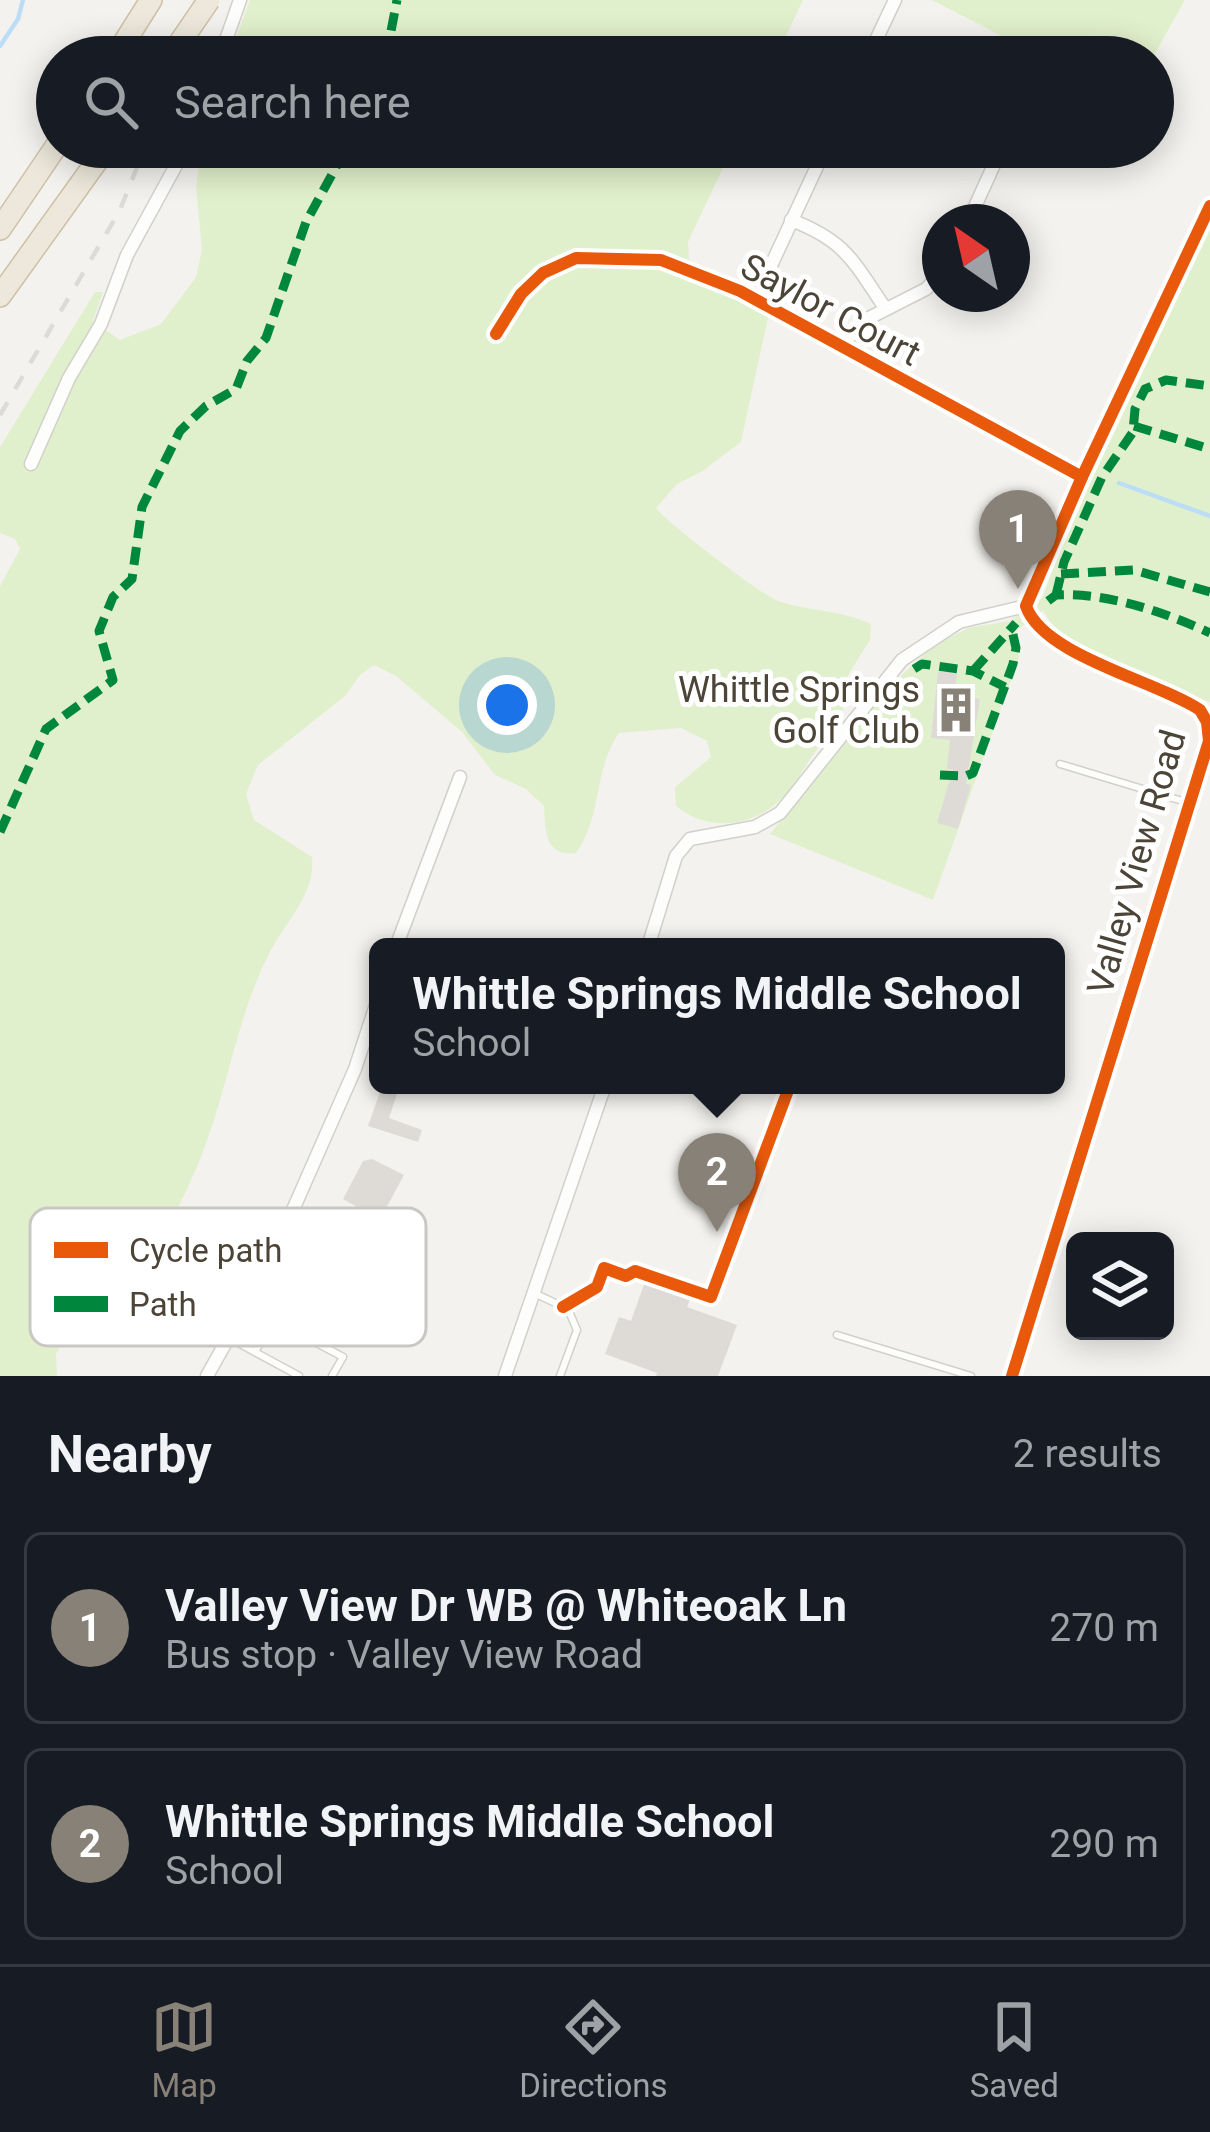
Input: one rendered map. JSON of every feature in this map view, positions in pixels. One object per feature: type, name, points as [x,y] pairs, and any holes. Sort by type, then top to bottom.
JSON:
[{"type":"highway","points":[[128,36],[151,0]]},
{"type":"highway","points":[[184,36],[209,0]]},
{"type":"highway","points":[[0,228],[41,168]]},
{"type":"highway","points":[[0,296],[92,168]]},
{"type":"street","points":[[227,36],[240,0]]},
{"type":"street","points":[[878,36],[895,0]]},
{"type":"street","points":[[31,464],[69,378],[101,324],[127,255],[175,168]]},
{"type":"street","points":[[768,272],[816,168]]},
{"type":"street","points":[[976,204],[992,168]]},
{"type":"street","points":[[651,938],[676,856],[690,839],[755,827],[780,813],[902,660],[958,622],[1027,607],[1082,477],[1210,206]]},
{"type":"street","points":[[791,220],[832,236],[885,308]]},
{"type":"street","name":"Saylor Court","points":[[496,334],[521,294],[543,273],[576,258],[661,260],[740,291],[1082,477]]},
{"type":"street","points":[[840,347],[865,320],[922,291]]},
{"type":"street","name":"Valley View Road","points":[[1012,1376],[1209,741],[1200,710],[1076,652],[1040,630],[1027,607]]},
{"type":"street","points":[[398,938],[460,777]]},
{"type":"street","points":[[295,1208],[369,1026]]},
{"type":"street","points":[[505,1376],[602,1094]]},
{"type":"street","points":[[207,1376],[224,1346]]},
{"type":"lane","points":[[1060,764],[1190,803]]},
{"type":"lane","points":[[535,1293],[568,1309],[578,1330],[560,1376]]},
{"type":"lane","points":[[837,1335],[971,1376]]},
{"type":"lane","points":[[243,1346],[298,1376]]},
{"type":"lane","points":[[255,1352],[258,1346]]},
{"type":"lane","points":[[322,1346],[343,1357],[332,1376]]},
{"type":"green space","points":[[250,0],[803,0],[786,36],[237,36]]},
{"type":"green space","points":[[932,0],[1185,0],[1165,36],[1001,36]]},
{"type":"green space","points":[[199,168],[723,168],[688,242],[689,259],[771,304],[741,442],[677,484],[656,508],[769,596],[871,624],[870,640],[848,675],[847,696],[835,723],[789,791],[767,811],[727,823],[688,814],[676,806],[675,787],[711,757],[707,741],[681,728],[619,733],[605,762],[585,839],[576,853],[558,851],[546,833],[544,806],[526,789],[495,775],[462,732],[396,676],[374,665],[360,675],[345,696],[258,765],[246,794],[254,820],[312,857],[312,871],[304,896],[258,977],[202,1154],[177,1208],[30,1208],[30,1346],[61,1346],[56,1354],[57,1376],[0,1376],[0,586],[20,549],[15,539],[0,533],[0,447],[95,292],[103,292],[93,321],[120,340],[161,324],[196,277],[202,250]]},
{"type":"green space","points":[[1210,228],[1210,702],[1093,654],[1054,626],[1043,610],[1016,631],[1019,657],[933,900],[770,834],[876,698],[934,646],[968,628],[1010,621],[1043,597],[1063,537]]},
{"type":"building","points":[[938,671],[957,673],[955,693],[980,699],[966,784],[971,785],[958,829],[937,823],[953,769],[947,769],[950,740],[931,738]]},
{"type":"building","points":[[379,1094],[397,1094],[389,1118],[422,1130],[418,1142],[368,1126]]},
{"type":"building","points":[[372,1159],[404,1175],[386,1208],[359,1208],[343,1199],[363,1161]]},
{"type":"building","points":[[646,1279],[691,1296],[687,1307],[737,1325],[718,1376],[656,1376],[605,1354],[619,1317],[631,1321]]},
{"type":"waterway","points":[[0,46],[18,19],[23,0]]},
{"type":"waterway","points":[[1119,483],[1210,516]]},
{"type":"railway","points":[[184,36],[194,0]]},
{"type":"railway","points":[[0,415],[120,210],[137,168]]},
{"type":"marked path","points":[[390,36],[397,0]]},
{"type":"marked path","points":[[0,832],[46,729],[113,680],[99,631],[113,597],[132,579],[142,507],[180,431],[206,406],[236,389],[247,361],[266,338],[306,222],[336,168]]},
{"type":"marked path","points":[[1056,595],[1064,562],[1102,477],[1133,432],[1135,409],[1145,389],[1166,380],[1210,386]]},
{"type":"marked path","points":[[1134,426],[1210,449]]},
{"type":"marked path","points":[[1061,574],[1134,570],[1210,592]]},
{"type":"marked path","points":[[1048,601],[1056,595],[1114,600],[1210,633]]},
{"type":"marked path","points":[[973,671],[1016,623]]},
{"type":"marked path","points":[[940,775],[973,773],[1013,664],[1016,648],[1011,626]]},
{"type":"marked path","points":[[914,669],[922,664],[973,671],[1005,687]]},
{"type":"cycle path","points":[[1012,1376],[1209,741],[1200,710],[1077,653],[1037,624],[1026,606],[1210,206]]},
{"type":"cycle path","points":[[496,334],[521,294],[543,273],[576,258],[661,260],[740,291],[1082,477]]},
{"type":"cycle path","points":[[563,1307],[597,1287],[604,1268],[626,1276],[635,1271],[711,1297],[787,1094]]},
{"type":"place","name":"Valley View Dr WB @ Whiteoak Ln","points":[[1018,589]]},
{"type":"place","name":"Whittle Springs Golf Club","points":[[956,710]]},
{"type":"place","name":"Whittle Springs Middle School","points":[[717,1232]]}]
